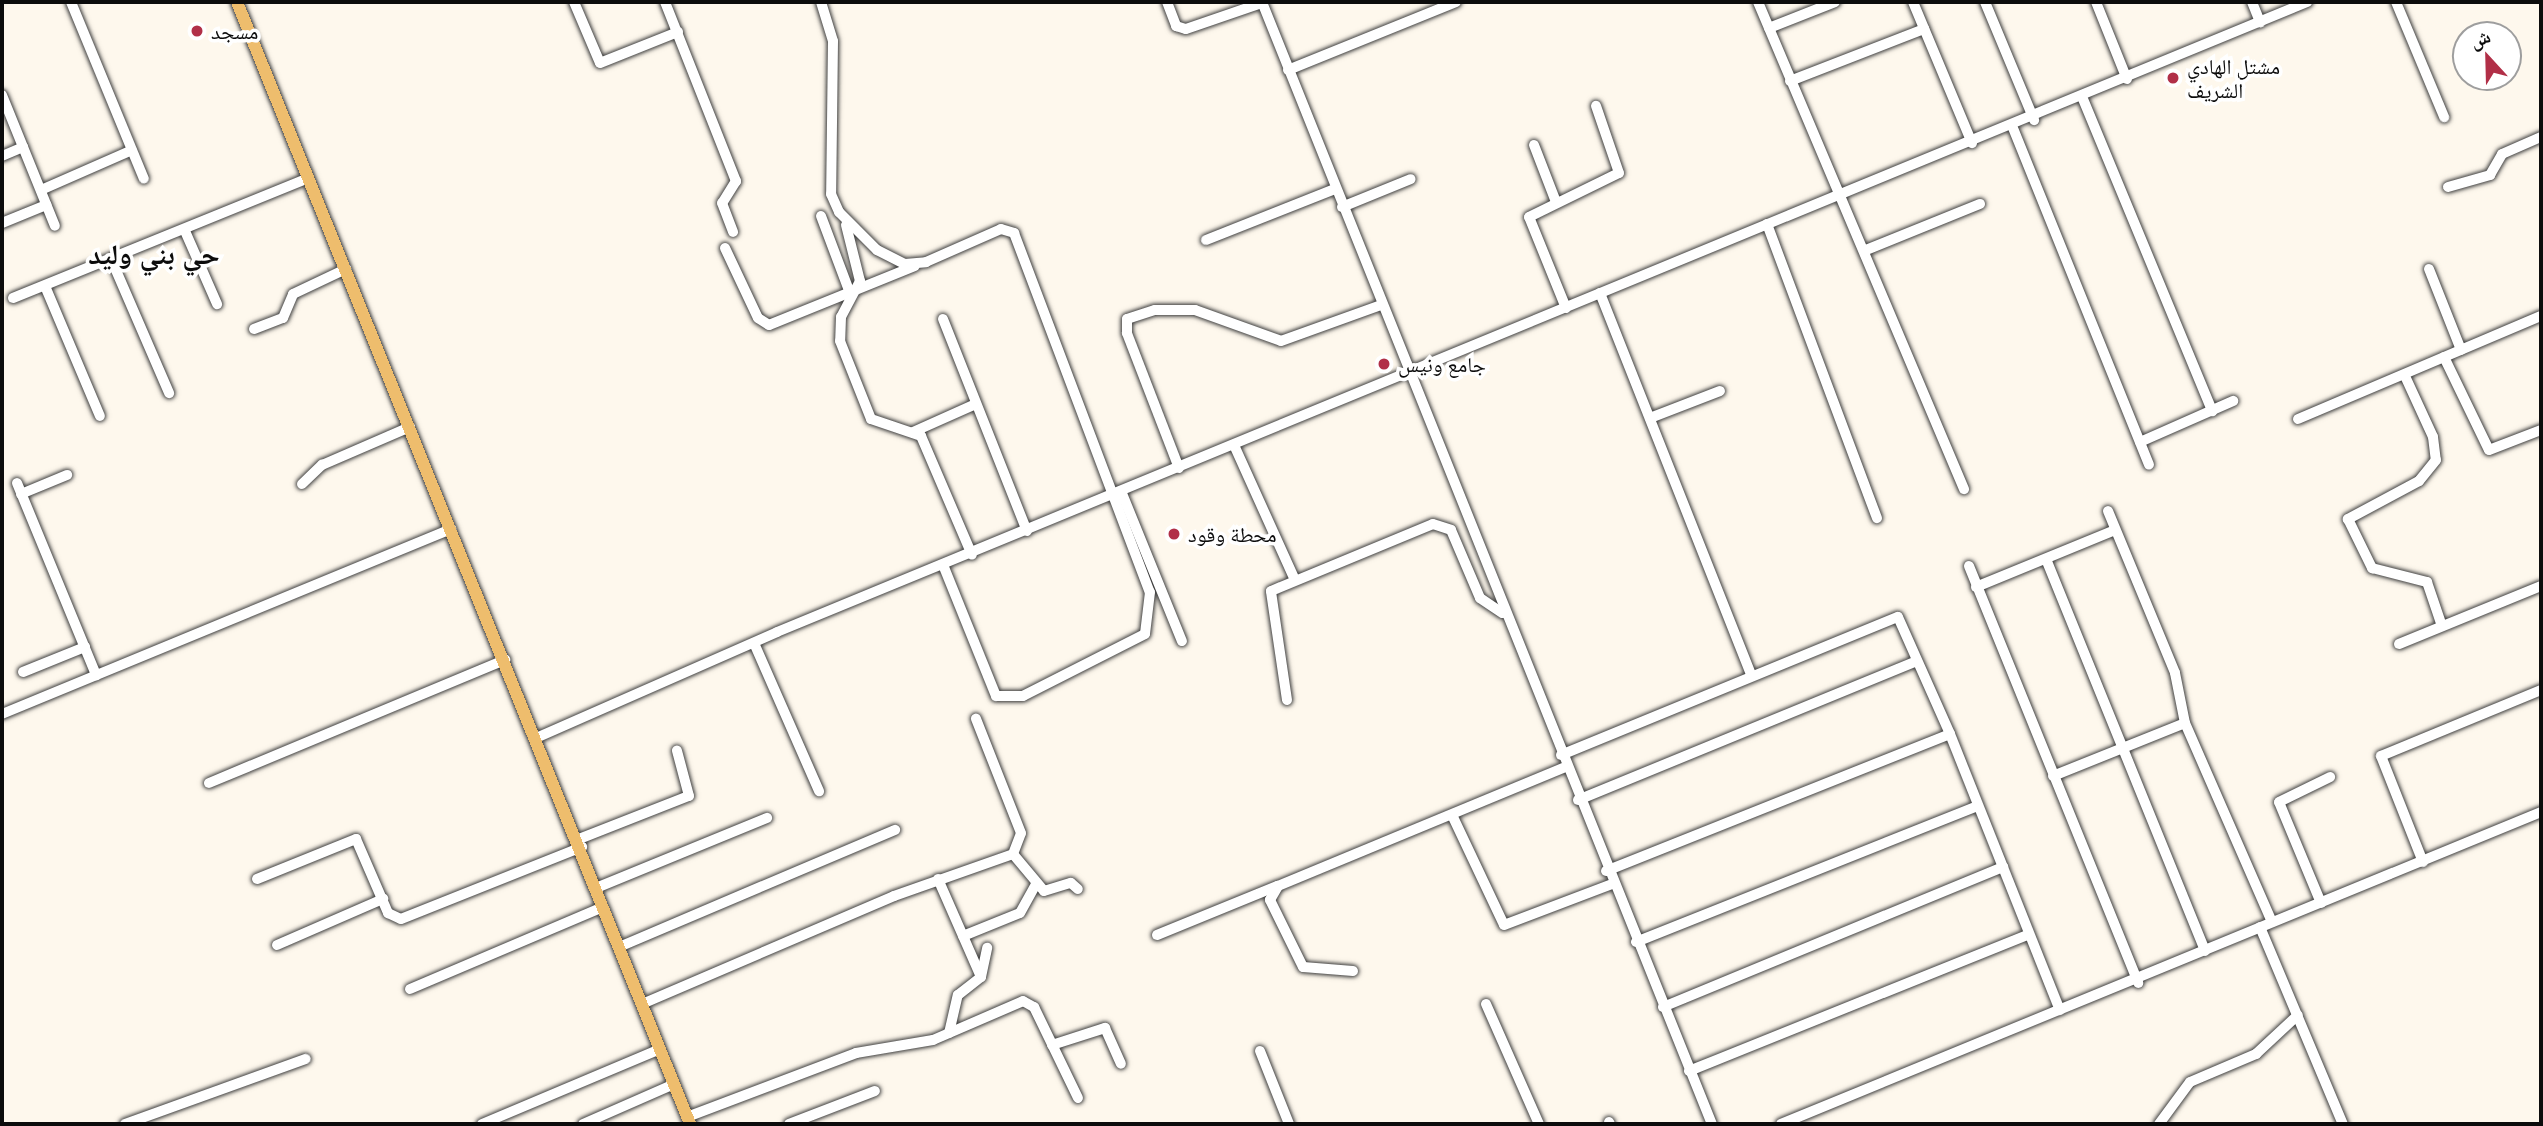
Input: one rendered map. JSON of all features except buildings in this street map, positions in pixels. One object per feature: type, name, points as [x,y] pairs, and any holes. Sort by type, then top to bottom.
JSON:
[{"type":"main road","points":[[237,2],[580,843],[603,908],[689,1121]]},
{"type":"street","points":[[71,2],[144,180]]},
{"type":"street","points":[[574,2],[600,63],[678,32]]},
{"type":"street","points":[[665,2],[736,181],[722,203],[733,232]]},
{"type":"street","points":[[821,2],[833,41],[831,194],[845,221],[854,292],[841,317],[840,341],[871,419],[921,436],[972,555]]},
{"type":"street","points":[[1167,2],[1176,26],[1186,29],[1262,2],[1502,612],[1712,1124]]},
{"type":"street","points":[[1288,70],[1456,2]]},
{"type":"street","points":[[1758,2],[1833,186],[1843,194],[1964,489]]},
{"type":"street","points":[[1769,28],[1835,2]]},
{"type":"street","points":[[1913,2],[1972,143]]},
{"type":"street","points":[[1985,2],[2034,120]]},
{"type":"street","points":[[2096,2],[2127,79]]},
{"type":"street","points":[[2252,2],[2260,22]]},
{"type":"street","points":[[536,738],[754,643],[944,567],[1118,492],[1767,224],[2034,120],[2307,2]]},
{"type":"street","points":[[2396,2],[2444,117]]},
{"type":"street","points":[[1790,80],[1924,29]]},
{"type":"street","points":[[2,95],[55,226]]},
{"type":"street","points":[[2083,99],[2212,411]]},
{"type":"street","points":[[1566,308],[1529,217],[1620,170],[1596,106]]},
{"type":"street","points":[[2013,128],[2149,465]]},
{"type":"street","points":[[2448,187],[2490,175],[2502,154],[2541,137]]},
{"type":"street","points":[[1534,145],[1556,202]]},
{"type":"street","points":[[2,156],[23,147]]},
{"type":"street","points":[[41,190],[132,150]]},
{"type":"street","points":[[13,298],[185,232],[308,178]]},
{"type":"street","points":[[1342,207],[1411,179]]},
{"type":"street","points":[[1206,240],[1335,189]]},
{"type":"street","points":[[1866,250],[1980,204]]},
{"type":"street","points":[[2,223],[46,205]]},
{"type":"street","points":[[821,216],[854,292]]},
{"type":"street","points":[[845,221],[894,260],[926,262]]},
{"type":"street","points":[[1767,224],[1877,518]]},
{"type":"street","points":[[725,248],[758,317],[769,325],[1001,229],[1014,233],[1118,492],[1182,640]]},
{"type":"street","points":[[185,232],[217,304]]},
{"type":"street","points":[[112,261],[169,393]]},
{"type":"street","points":[[254,329],[283,318],[293,294],[346,269]]},
{"type":"street","points":[[2429,269],[2461,350]]},
{"type":"street","points":[[45,286],[100,416]]},
{"type":"street","points":[[1600,293],[1751,675]]},
{"type":"street","points":[[1179,468],[1127,334],[1127,319],[1155,310],[1195,310],[1281,341],[1381,305]]},
{"type":"street","points":[[2298,419],[2405,376],[2541,316]]},
{"type":"street","points":[[943,319],[1027,531]]},
{"type":"street","points":[[2444,357],[2489,450],[2504,449],[2541,430]]},
{"type":"street","points":[[2405,376],[2433,438],[2436,460],[2419,481],[2348,519],[2372,568],[2427,582],[2442,626]]},
{"type":"street","points":[[1650,418],[1720,391]]},
{"type":"street","points":[[2140,442],[2233,401]]},
{"type":"street","points":[[913,432],[976,404]]},
{"type":"street","points":[[302,484],[322,465],[410,427]]},
{"type":"street","points":[[1234,444],[1295,580]]},
{"type":"street","points":[[22,494],[67,475]]},
{"type":"street","points":[[17,483],[96,675]]},
{"type":"street","points":[[944,567],[996,696],[1023,696],[1143,637],[1150,592],[1118,492]]},
{"type":"street","points":[[2108,511],[2175,673],[2185,723],[2272,922]]},
{"type":"street","points":[[1287,700],[1271,591],[1295,580],[1440,523],[1455,534],[1480,598],[1502,612]]},
{"type":"street","points":[[2,714],[451,529]]},
{"type":"street","points":[[1976,587],[2115,530]]},
{"type":"street","points":[[2046,559],[2205,951]]},
{"type":"street","points":[[1969,566],[2138,983]]},
{"type":"street","points":[[2399,644],[2541,586]]},
{"type":"street","points":[[1561,755],[1898,617],[1950,734],[2060,1010]]},
{"type":"street","points":[[754,643],[819,792]]},
{"type":"street","points":[[23,672],[85,647]]},
{"type":"street","points":[[209,783],[505,660]]},
{"type":"street","points":[[1578,800],[1917,661]]},
{"type":"street","points":[[2423,862],[2381,756],[2541,690]]},
{"type":"street","points":[[976,719],[1021,833],[1013,854]]},
{"type":"street","points":[[2053,776],[2185,723]]},
{"type":"street","points":[[1606,871],[1950,734]]},
{"type":"street","points":[[257,879],[356,839],[394,918],[414,916],[689,796],[677,751]]},
{"type":"street","points":[[1157,935],[1453,817],[1565,766]]},
{"type":"street","points":[[2321,903],[2279,802],[2330,777]]},
{"type":"street","points":[[1636,942],[1978,806]]},
{"type":"street","points":[[1780,1124],[2060,1010],[2138,983],[2260,927],[2541,812]]},
{"type":"street","points":[[1453,817],[1504,925],[1612,884]]},
{"type":"street","points":[[596,888],[767,818]]},
{"type":"street","points":[[620,947],[895,830]]},
{"type":"street","points":[[642,1004],[938,879],[1013,854]]},
{"type":"street","points":[[1013,854],[1044,891],[1071,883],[1078,889]]},
{"type":"street","points":[[1663,1007],[2003,867]]},
{"type":"street","points":[[938,879],[981,977]]},
{"type":"street","points":[[962,936],[1020,913],[1037,884]]},
{"type":"street","points":[[1278,886],[1270,900],[1303,967],[1353,971]]},
{"type":"street","points":[[277,944],[383,898]]},
{"type":"street","points":[[410,989],[603,908]]},
{"type":"street","points":[[2260,927],[2343,1124]]},
{"type":"street","points":[[1689,1071],[2028,935]]},
{"type":"street","points":[[949,1033],[958,995],[981,977],[987,948]]},
{"type":"street","points":[[689,1121],[856,1053],[914,1046],[1023,1001],[1034,1007],[1078,1098]]},
{"type":"street","points":[[1486,1004],[1539,1124]]},
{"type":"street","points":[[2159,1124],[2190,1082],[2256,1054],[2298,1015]]},
{"type":"street","points":[[1052,1045],[1105,1028],[1121,1064]]},
{"type":"street","points":[[482,1124],[660,1049]]},
{"type":"street","points":[[1260,1051],[1289,1124]]},
{"type":"street","points":[[125,1124],[306,1059]]},
{"type":"street","points":[[583,1124],[674,1084]]},
{"type":"street","points":[[789,1124],[875,1091]]},
{"type":"place","name":"مسجد","points":[[197,31]]},
{"type":"place","name":"مشتل الهادي الشريف","points":[[2173,78]]},
{"type":"place","name":"جامع ونيس","points":[[1384,364]]},
{"type":"place","name":"محطة وقود","points":[[1174,534]]},
{"type":"district","name":"حي بني وليد","points":[[154,254]]}]
